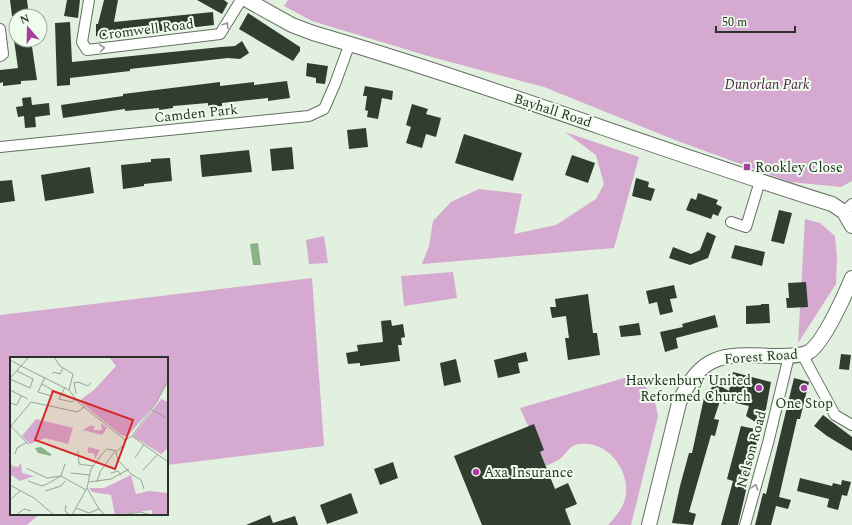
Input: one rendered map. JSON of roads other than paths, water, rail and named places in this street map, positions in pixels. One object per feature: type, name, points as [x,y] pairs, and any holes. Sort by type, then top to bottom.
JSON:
[{"type":"street","name":"Cromwell Road","points":[[89,0],[82,42],[87,50],[220,34],[241,0]]},
{"type":"street","name":"Bayhall Road","points":[[247,0],[292,25],[598,125],[663,149],[760,181],[848,208],[852,226]]},
{"type":"street","points":[[0,29],[3,54],[0,56]]},
{"type":"street","name":"Camden Park","points":[[0,147],[309,116],[324,108],[335,84],[350,43]]},
{"type":"street","points":[[731,222],[746,227],[760,181]]},
{"type":"street","name":"Forest Road","points":[[648,525],[677,409],[685,389],[700,368],[721,357],[740,355],[796,355],[808,352],[813,348],[825,330],[844,298],[852,278]]},
{"type":"street","points":[[796,355],[835,415],[852,425]]},
{"type":"street","name":"Nelson Road","points":[[745,525],[768,443],[796,355]]},
{"type":"place","name":"Rookley Close","points":[[747,167]]},
{"type":"place","name":"Hawkenbury United Reformed Church","points":[[759,388]]},
{"type":"place","name":"One Stop","points":[[804,388]]},
{"type":"place","name":"Axa Insurance","points":[[476,472]]},
{"type":"park label","name":"Dunorlan Park","points":[[767,84]]}]
